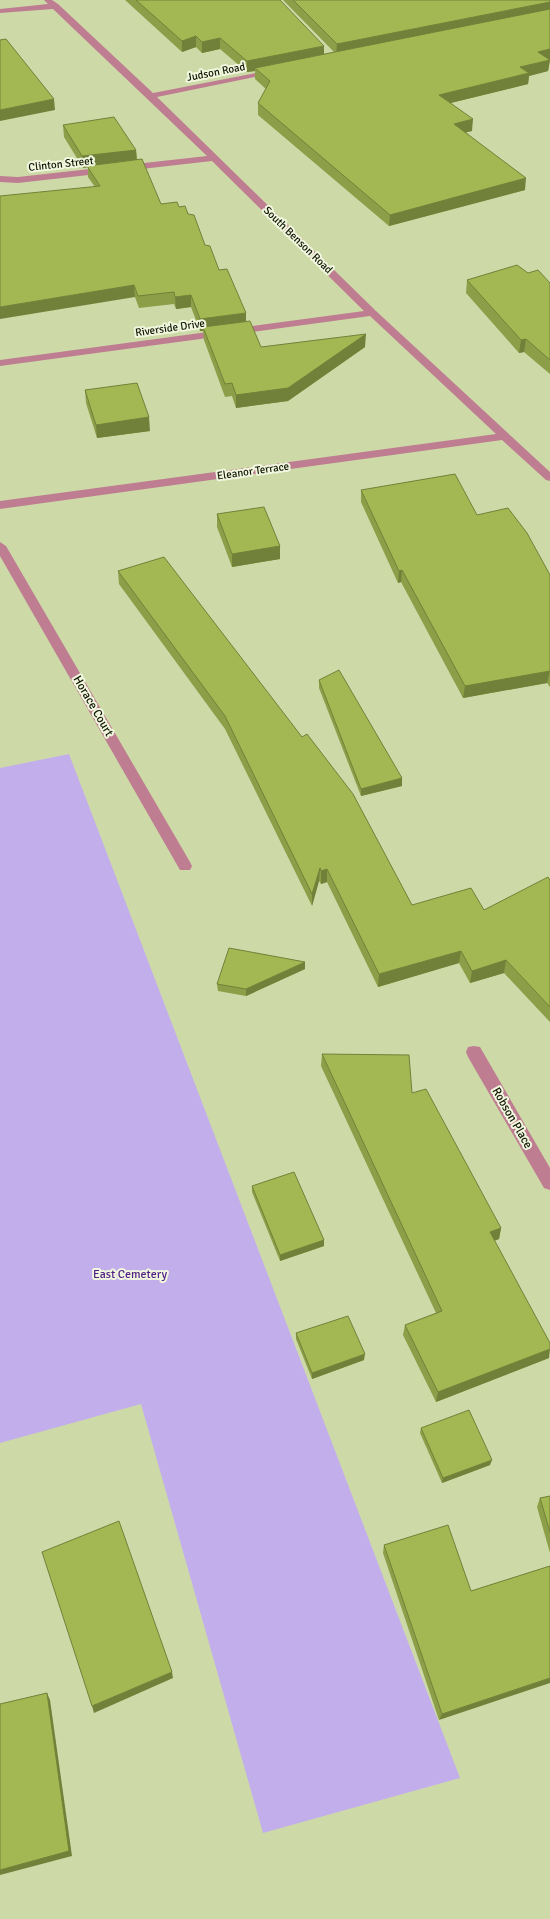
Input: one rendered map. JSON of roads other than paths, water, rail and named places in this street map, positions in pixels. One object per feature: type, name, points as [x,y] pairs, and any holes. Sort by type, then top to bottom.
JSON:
[{"type":"street","points":[[0,11],[52,3]]},
{"type":"street","name":"South Benson Road","points":[[52,3],[151,96],[372,313],[550,478]]},
{"type":"street","name":"Judson Road","points":[[151,96],[285,69]]},
{"type":"street","name":"Clinton Street","points":[[0,179],[18,180],[214,158]]},
{"type":"street","name":"Riverside Drive","points":[[0,363],[372,313]]},
{"type":"street","name":"Eleanor Terrace","points":[[0,505],[506,436]]},
{"type":"street","name":"Horace Court","points":[[0,546],[186,866]]},
{"type":"street","name":"Robson Place","points":[[474,1052],[550,1183]]},
{"type":"park label","name":"East Cemetery","points":[[130,1274]]}]
